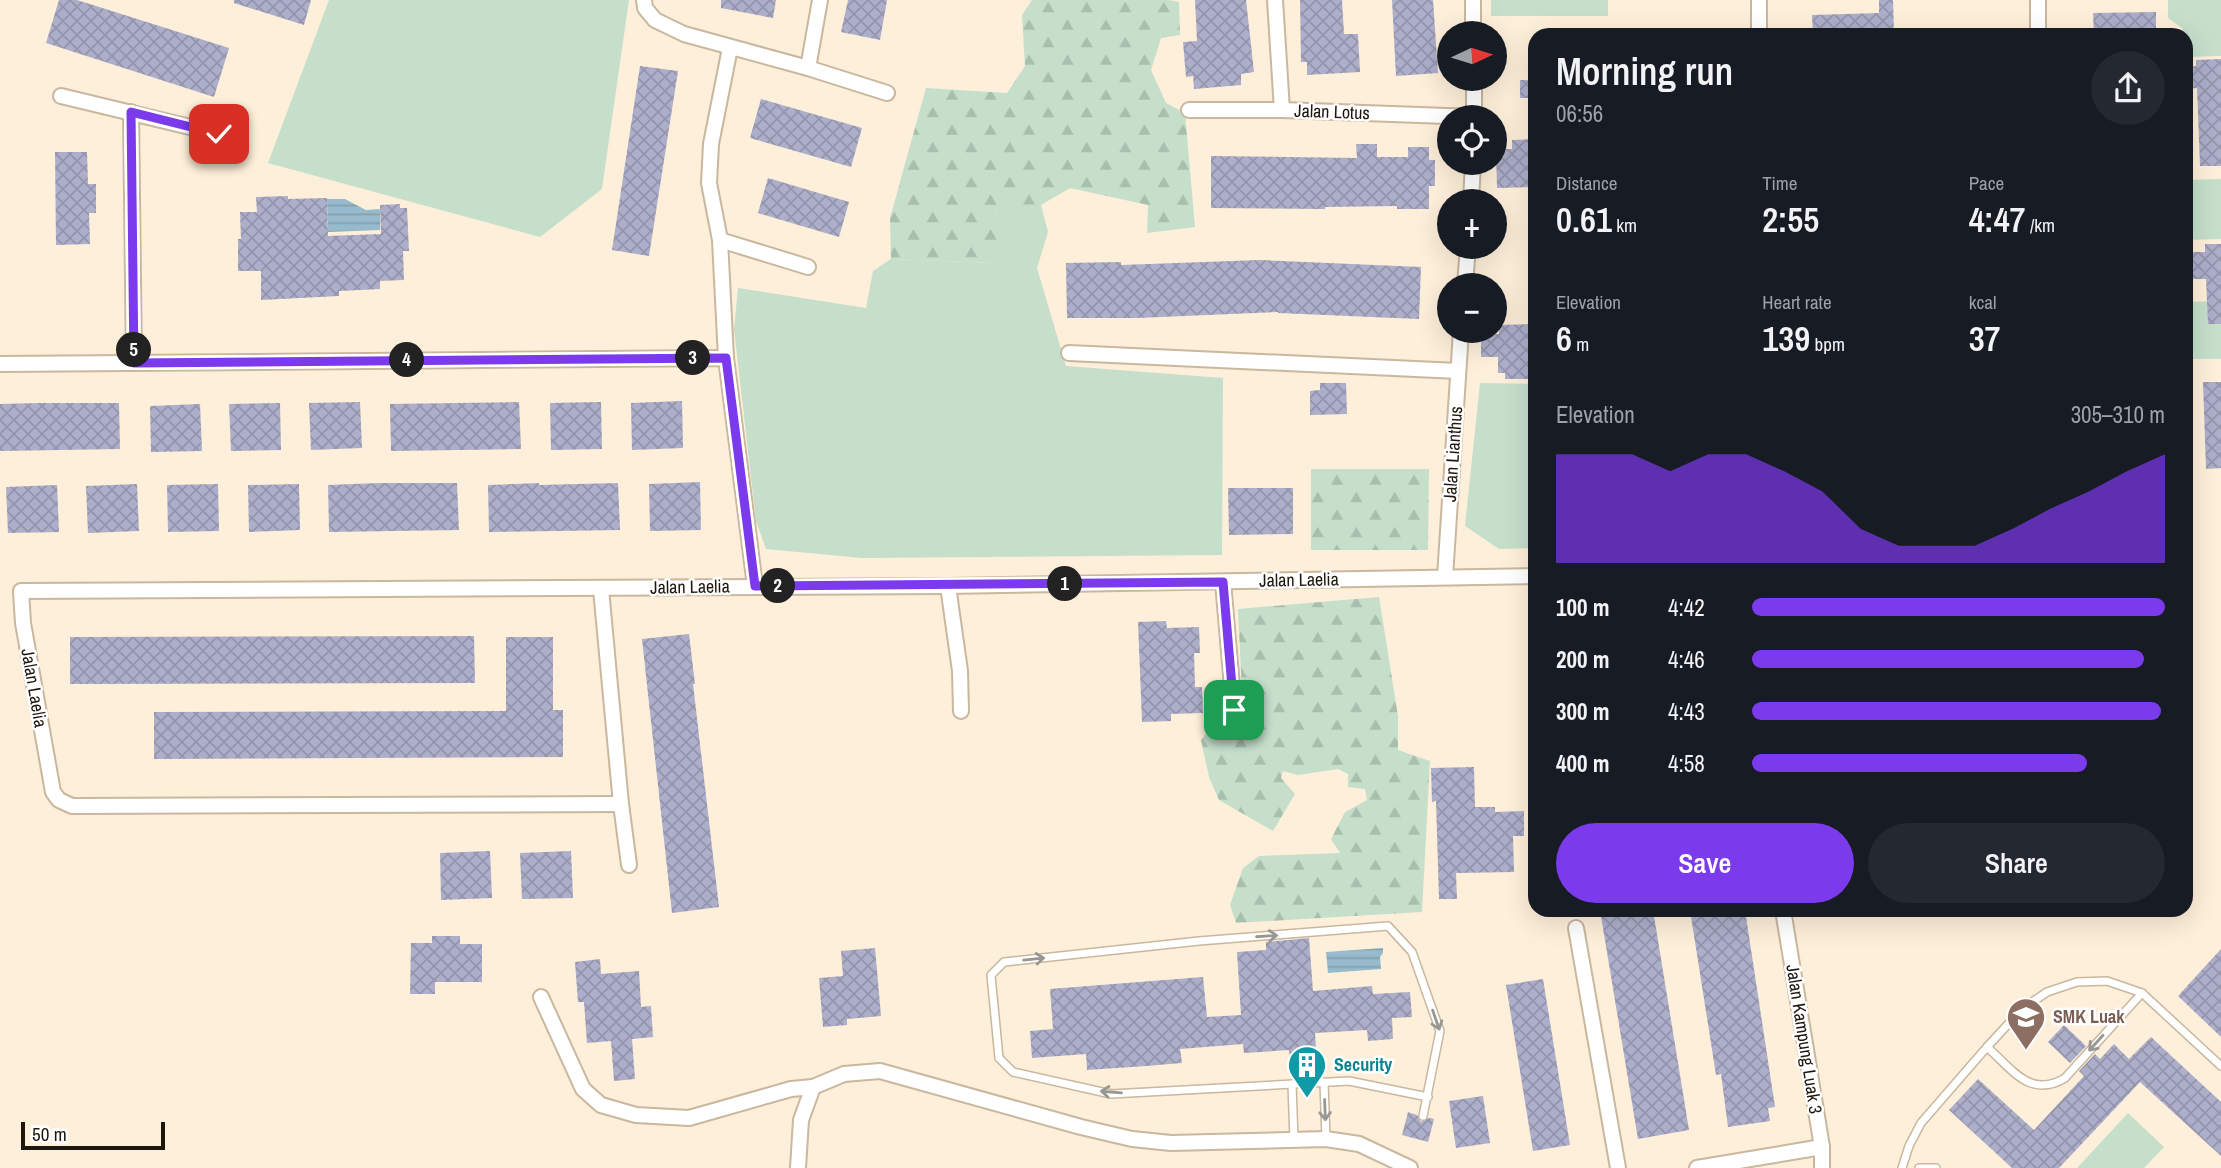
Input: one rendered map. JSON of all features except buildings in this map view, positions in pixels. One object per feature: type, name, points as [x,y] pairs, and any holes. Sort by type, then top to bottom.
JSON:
[{"type":"street","points":[[644,0],[645,8],[655,20],[684,34],[887,93]]},
{"type":"street","points":[[808,68],[820,0]]},
{"type":"street","points":[[1275,0],[1282,110]]},
{"type":"street","points":[[1473,0],[1473,21]]},
{"type":"street","points":[[1759,0],[1759,28]]},
{"type":"street","points":[[2038,0],[2038,28]]},
{"type":"street","points":[[730,48],[711,144],[709,183],[720,240],[726,358],[755,586]]},
{"type":"street","points":[[61,96],[219,134]]},
{"type":"street","name":"Jalan Lotus","points":[[1189,110],[1282,110],[1437,116]]},
{"type":"street","points":[[131,112],[134,363]]},
{"type":"street","points":[[720,240],[808,267]]},
{"type":"street","name":"Jalan Lianthus","points":[[1445,577],[1460,343]]},
{"type":"street","points":[[1069,353],[1458,371]]},
{"type":"street","points":[[0,364],[726,358]]},
{"type":"street","name":"Jalan Laelia","points":[[621,804],[72,806],[59,800],[53,792],[23,624],[21,591],[948,586],[1528,576]]},
{"type":"street","points":[[1223,582],[1234,710]]},
{"type":"street","points":[[948,586],[960,671],[961,711]]},
{"type":"street","points":[[601,589],[629,865]]},
{"type":"street","name":"Jalan Kampung Luak 3","points":[[1784,917],[1822,1147],[1822,1168]]},
{"type":"street","points":[[1576,928],[1618,1168]]},
{"type":"street","points":[[541,997],[583,1089],[601,1105],[636,1115],[690,1118],[791,1088],[813,1087],[844,1074],[880,1071],[1132,1139],[1171,1143],[1326,1139],[1359,1143],[1410,1168]]},
{"type":"street","points":[[798,1168],[801,1120],[813,1087]]},
{"type":"street","points":[[1697,1168],[1822,1147]]},
{"type":"lane","points":[[1423,1116],[1428,1097],[1440,1031],[1412,952],[1388,926],[1199,941],[1004,962],[991,975],[999,1058],[1013,1072],[1111,1094],[1349,1081],[1428,1097]]},
{"type":"lane","points":[[1902,1168],[1909,1146],[1921,1123],[2022,1009],[2047,992],[2077,982],[2107,981],[2142,992],[2221,1066]]},
{"type":"lane","points":[[1987,1047],[2028,1084],[2039,1087],[2053,1086],[2065,1078],[2142,992]]},
{"type":"lane","points":[[1324,1082],[1326,1139]]},
{"type":"lane","points":[[1292,1084],[1294,1140]]},
{"type":"lane","points":[[1919,1168],[1936,1168]]},
{"type":"green space","points":[[329,0],[629,0],[602,189],[540,237],[268,163]]},
{"type":"green space","points":[[1032,0],[1179,2],[1180,35],[1161,38],[1151,70],[1166,103],[1185,113],[1195,227],[1147,233],[1148,205],[1070,188],[1041,205],[999,204],[995,215],[1014,236],[993,263],[891,259],[890,218],[926,88],[1007,93],[1025,66],[1022,15]]},
{"type":"green space","points":[[1491,0],[1608,0],[1608,16],[1491,16]]},
{"type":"green space","points":[[2168,0],[2221,0],[2221,56],[2193,57],[2193,28],[2182,28],[2168,18]]},
{"type":"green space","points":[[2221,179],[2221,239],[2193,240],[2193,180]]},
{"type":"green space","points":[[999,203],[1041,205],[1048,232],[1037,268],[1066,366],[1223,378],[1222,555],[862,558],[766,549],[756,521],[734,329],[738,288],[866,308],[873,271],[891,259],[993,263],[995,215]]},
{"type":"green space","points":[[2221,301],[2221,359],[2193,359],[2193,302]]},
{"type":"green space","points":[[1480,383],[1528,384],[1528,548],[1499,549],[1465,526]]},
{"type":"green space","points":[[1311,469],[1429,469],[1428,550],[1311,550]]},
{"type":"green space","points":[[1379,597],[1398,716],[1398,750],[1430,761],[1422,912],[1236,923],[1230,905],[1243,868],[1259,856],[1340,853],[1331,839],[1345,812],[1367,800],[1365,789],[1348,787],[1348,774],[1338,769],[1298,775],[1283,771],[1281,778],[1295,794],[1273,831],[1219,800],[1209,777],[1201,740],[1218,720],[1243,715],[1238,609]]},
{"type":"green space","points":[[2128,1113],[2164,1147],[2144,1168],[2077,1168]]},
{"type":"water","points":[[327,199],[345,199],[366,210],[380,209],[380,230],[328,232]]},
{"type":"water","points":[[1383,948],[1380,957],[1381,969],[1328,973],[1326,952]]},
{"type":"place","name":"SMK Luak","points":[[2026,1051]]},
{"type":"place","name":"Security","points":[[1307,1099]]},
{"type":"route","points":[[219,134],[131,112],[134,363],[726,358],[755,586],[1223,582],[1234,710]]}]
